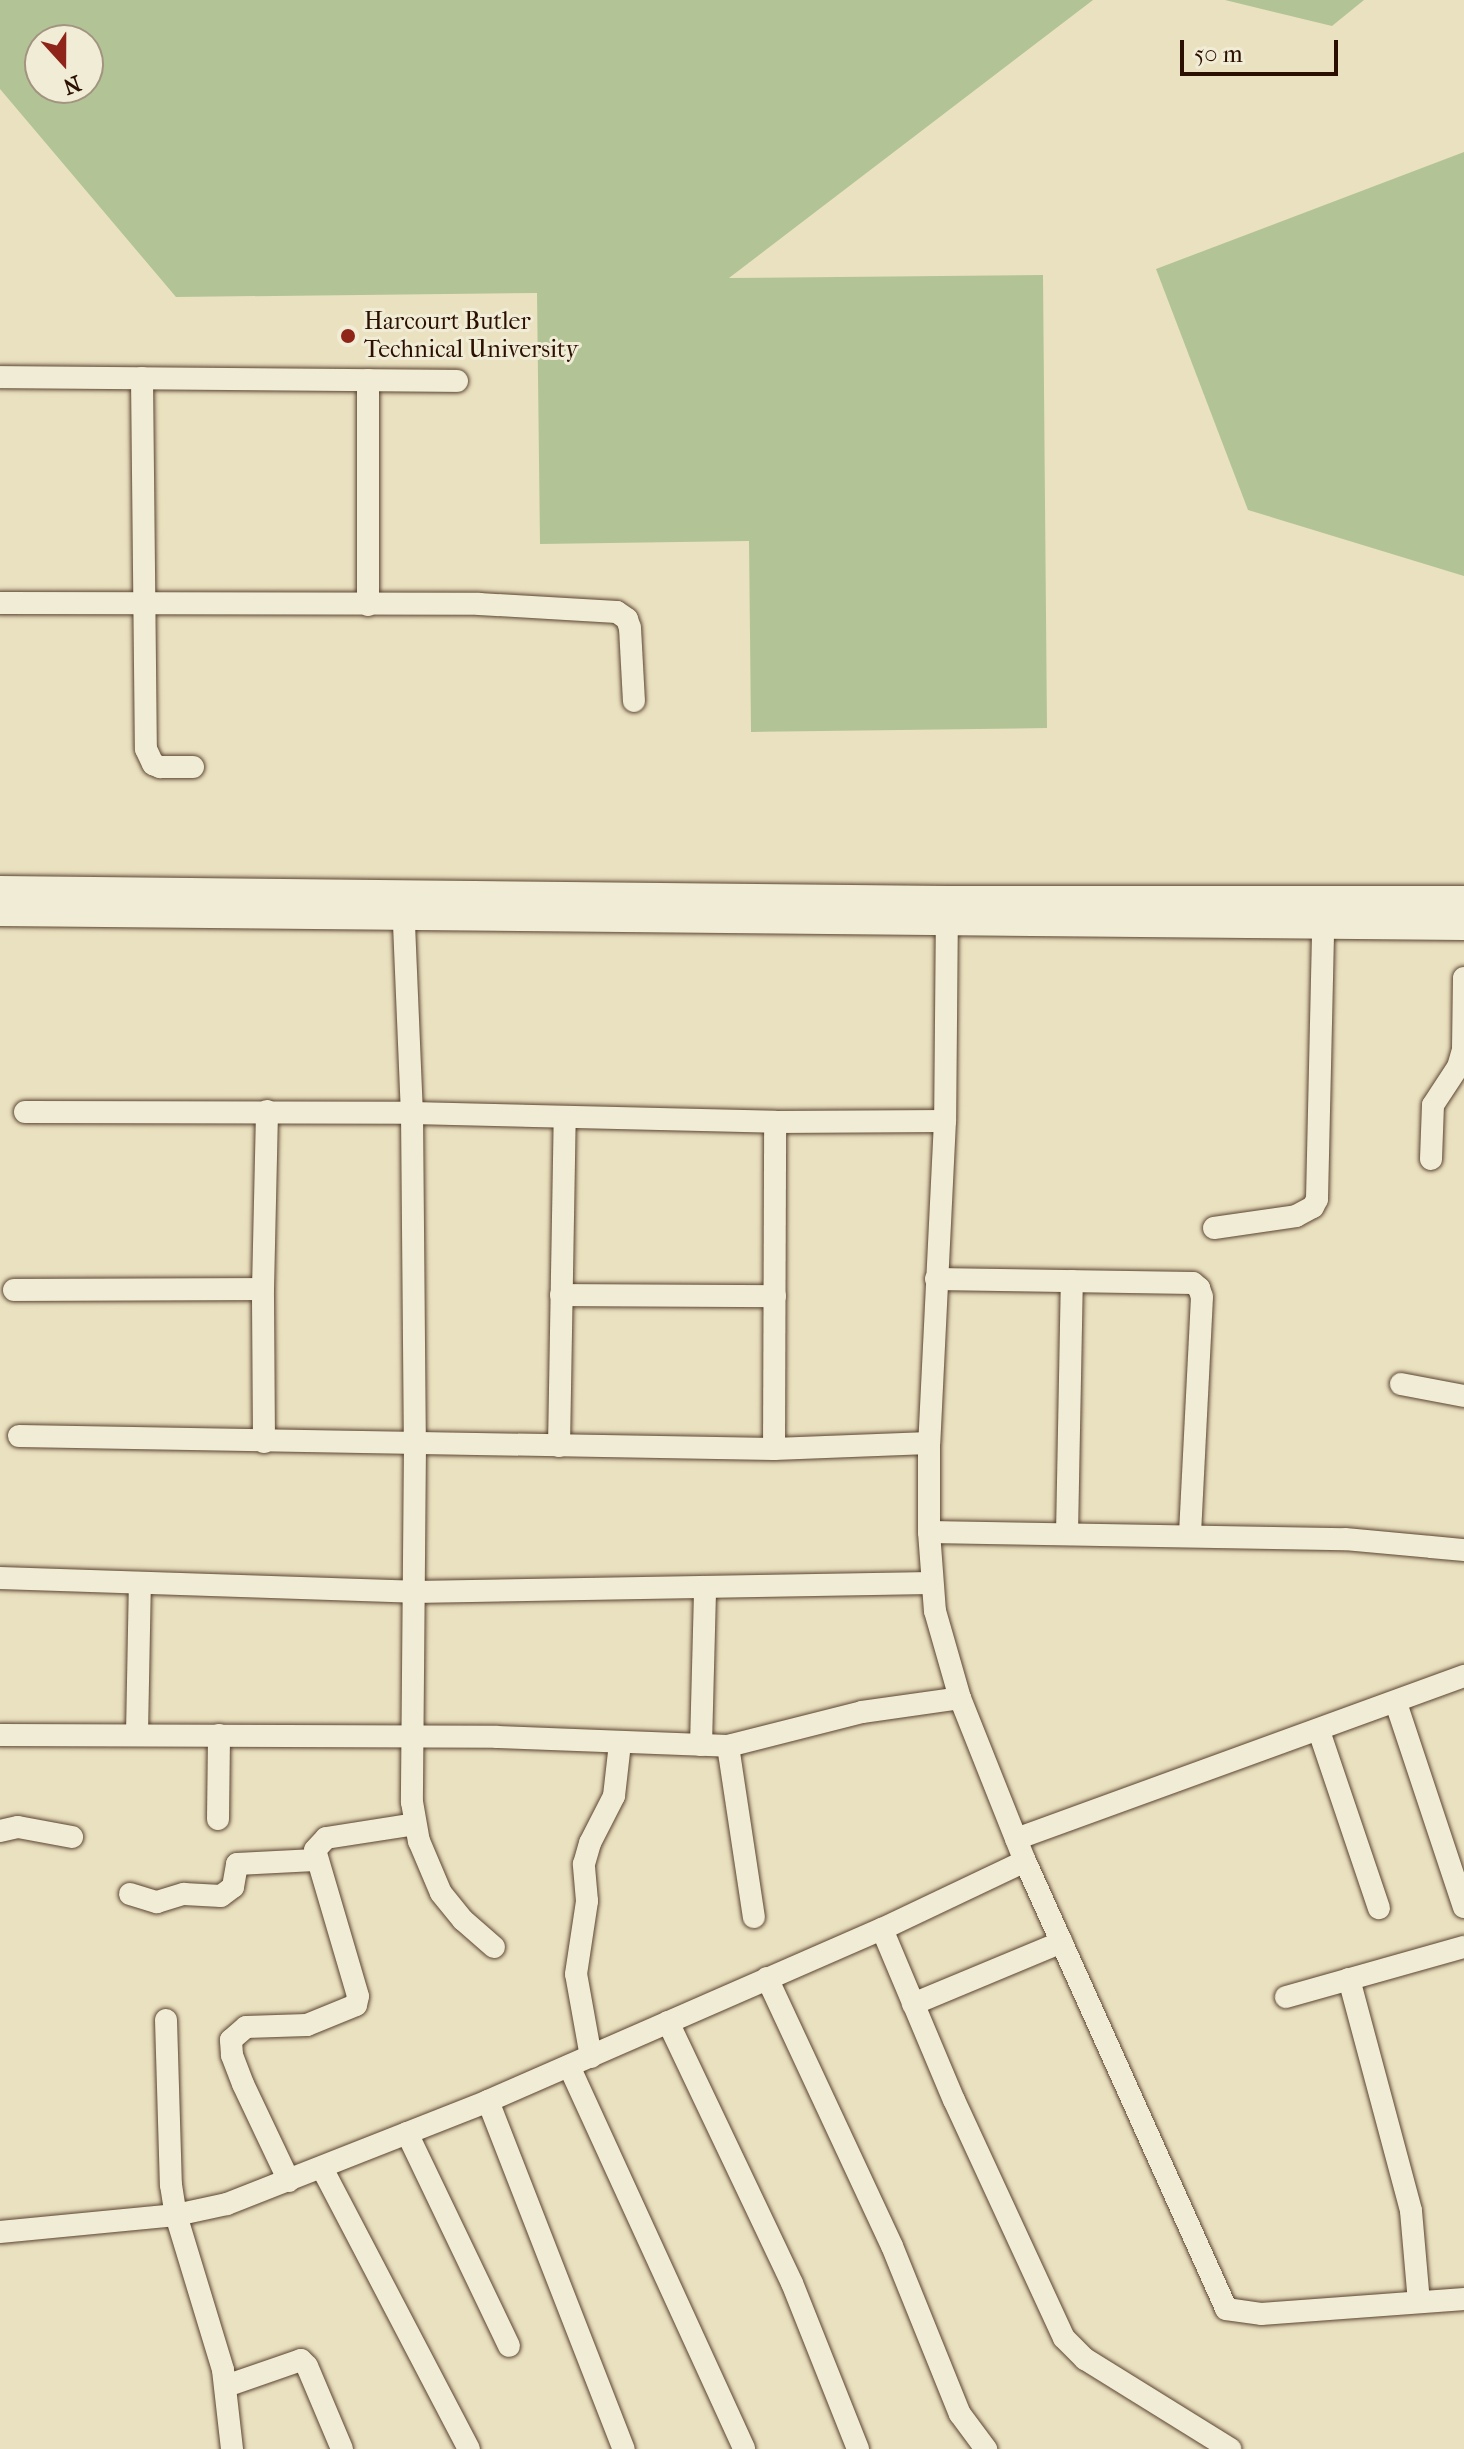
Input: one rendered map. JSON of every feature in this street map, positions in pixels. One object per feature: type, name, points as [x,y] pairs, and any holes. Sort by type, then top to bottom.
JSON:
[{"type":"street","points":[[0,377],[457,381]]},
{"type":"street","points":[[142,378],[148,758],[160,767],[193,767]]},
{"type":"street","points":[[368,380],[368,605]]},
{"type":"street","points":[[0,603],[479,604],[617,612],[627,619],[630,628],[634,701]]},
{"type":"street","points":[[0,890],[403,905],[947,912],[1453,913]]},
{"type":"street","points":[[0,912],[403,905]]},
{"type":"street","points":[[403,905],[412,1113],[415,1824],[441,1893],[463,1920],[494,1947]]},
{"type":"street","points":[[947,912],[945,1121],[929,1443],[929,1532],[931,1583],[960,1698],[1025,1861],[1226,2309],[1261,2314],[1464,2299]]},
{"type":"street","points":[[1094,912],[1323,925],[1453,913]]},
{"type":"street","points":[[1214,1228],[1296,1216],[1313,1207],[1317,1199],[1323,925]]},
{"type":"street","points":[[1431,1159],[1433,1105],[1461,1070],[1464,978]]},
{"type":"street","points":[[25,1112],[267,1111],[775,1122],[945,1121]]},
{"type":"street","points":[[264,1442],[267,1111]]},
{"type":"street","points":[[559,1446],[565,1118]]},
{"type":"street","points":[[774,1449],[775,1122]]},
{"type":"street","points":[[936,1279],[1193,1283],[1199,1288],[1202,1297],[1190,1536]]},
{"type":"street","points":[[1067,1534],[1072,1281]]},
{"type":"street","points":[[14,1290],[263,1289]]},
{"type":"street","points":[[561,1295],[775,1296]]},
{"type":"street","points":[[1401,1384],[1464,1396]]},
{"type":"street","points":[[19,1436],[774,1449],[929,1443]]},
{"type":"street","points":[[929,1532],[1371,1540],[1464,1550]]},
{"type":"street","points":[[0,1578],[414,1592],[931,1583]]},
{"type":"street","points":[[137,1734],[140,1583]]},
{"type":"street","points":[[701,1745],[705,1587]]},
{"type":"street","points":[[1016,1839],[1464,1676]]},
{"type":"street","points":[[0,1735],[413,1737],[728,1746],[862,1712],[960,1698]]},
{"type":"street","points":[[1396,1703],[1464,1907]]},
{"type":"street","points":[[1319,1731],[1379,1908]]},
{"type":"street","points":[[218,1819],[219,1735]]},
{"type":"street","points":[[591,2057],[576,1974],[587,1901],[584,1864],[590,1843],[614,1796],[620,1743]]},
{"type":"street","points":[[728,1746],[754,1917]]},
{"type":"street","points":[[289,2181],[243,2084],[230,2046],[235,2035],[246,2027],[307,2025],[356,2005],[358,1996],[315,1860],[315,1850],[326,1838],[415,1824]]},
{"type":"street","points":[[0,1831],[18,1827],[72,1837]]},
{"type":"street","points":[[130,1894],[157,1902],[184,1894],[221,1896],[233,1887],[237,1864],[315,1860]]},
{"type":"street","points":[[0,2232],[176,2215],[227,2204],[591,2057],[882,1929],[1025,1861]]},
{"type":"street","points":[[882,1929],[954,2100],[1064,2338],[1085,2359],[1230,2449]]},
{"type":"street","points":[[913,2004],[1062,1942]]},
{"type":"street","points":[[1286,1997],[1464,1947]]},
{"type":"street","points":[[767,1978],[892,2246],[960,2414],[986,2449]]},
{"type":"street","points":[[1349,1979],[1411,2211],[1419,2302]]},
{"type":"street","points":[[166,2020],[168,2155],[176,2215],[226,2386],[232,2449]]},
{"type":"street","points":[[668,2022],[792,2283],[858,2449]]},
{"type":"street","points":[[569,2066],[744,2449]]},
{"type":"street","points":[[488,2101],[624,2449]]},
{"type":"street","points":[[407,2133],[509,2346]]},
{"type":"street","points":[[322,2168],[469,2449]]},
{"type":"street","points":[[226,2386],[301,2360],[307,2366],[342,2449]]},
{"type":"green space","points":[[0,0],[1093,0],[729,278],[1043,275],[1047,728],[751,732],[749,541],[540,544],[537,293],[176,297],[0,89]]},
{"type":"green space","points":[[1225,0],[1364,0],[1332,26]]},
{"type":"green space","points":[[1464,152],[1464,576],[1248,510],[1156,269]]},
{"type":"place","name":"Harcourt Butler Technical University","points":[[348,336]]}]
